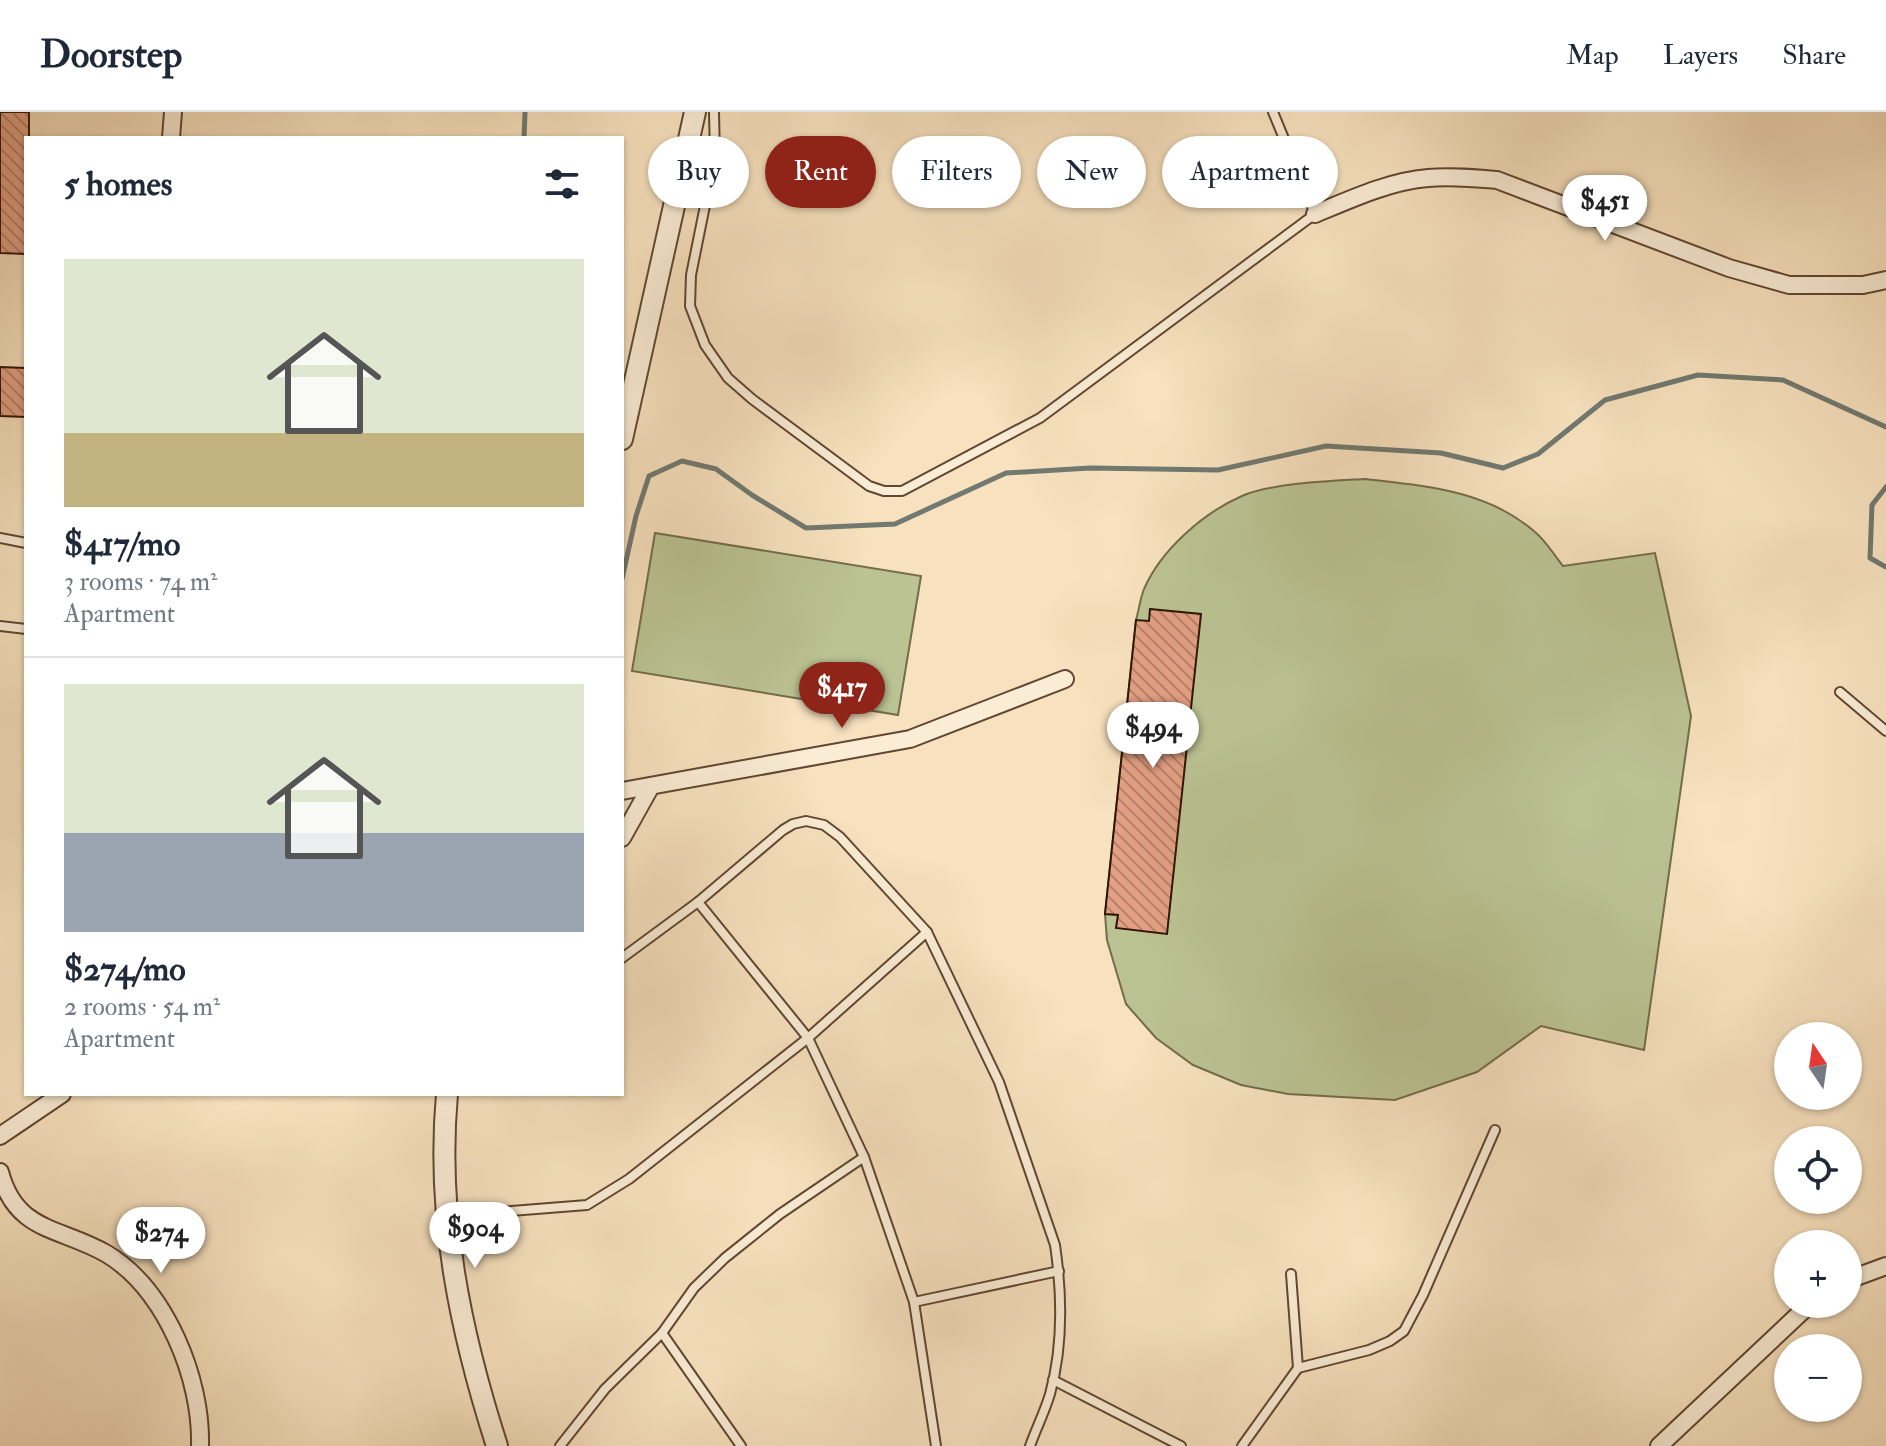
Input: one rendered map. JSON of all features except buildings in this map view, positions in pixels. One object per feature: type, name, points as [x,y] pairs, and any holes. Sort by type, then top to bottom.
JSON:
[{"type":"street","points":[[171,136],[173,112]]},
{"type":"street","points":[[624,430],[695,112]]},
{"type":"street","points":[[1315,214],[1367,194],[1425,178],[1456,176],[1497,180],[1729,268],[1789,285],[1863,285],[1886,280]]},
{"type":"street","points":[[624,791],[910,739],[1065,679]]},
{"type":"street","points":[[624,834],[651,786]]},
{"type":"street","points":[[0,1136],[59,1096]]},
{"type":"street","points":[[447,1096],[442,1143],[449,1254],[482,1400],[497,1446]]},
{"type":"street","points":[[0,1172],[13,1205],[25,1217],[108,1255],[140,1280],[162,1310],[195,1390],[201,1427],[200,1446]]},
{"type":"street","points":[[1862,1275],[1886,1266]]},
{"type":"street","points":[[1659,1446],[1795,1318]]},
{"type":"lane","points":[[714,112],[715,156],[691,275],[690,306],[705,345],[728,378],[752,399],[869,486],[884,491],[902,491],[1040,418],[1315,214],[1273,112]]},
{"type":"lane","points":[[0,538],[24,543]]},
{"type":"lane","points":[[0,626],[24,629]]},
{"type":"lane","points":[[1840,692],[1886,731]]},
{"type":"lane","points":[[624,957],[698,902],[783,830],[806,821],[824,825],[840,837],[927,932],[999,1082],[1048,1221],[1059,1271],[1058,1353],[1053,1380],[1030,1446]]},
{"type":"lane","points":[[698,902],[808,1038],[864,1157],[914,1302],[936,1446]]},
{"type":"lane","points":[[446,1216],[587,1205],[629,1179],[808,1038],[927,932]]},
{"type":"lane","points":[[1298,1368],[1369,1350],[1404,1331],[1423,1295],[1495,1130]]},
{"type":"lane","points":[[560,1446],[605,1389],[662,1333],[694,1288],[725,1258],[780,1214],[864,1157]]},
{"type":"lane","points":[[914,1302],[1059,1271]]},
{"type":"lane","points":[[1242,1446],[1298,1368],[1291,1274]]},
{"type":"lane","points":[[662,1333],[741,1446]]},
{"type":"lane","points":[[1053,1380],[1181,1446]]},
{"type":"green space","points":[[1365,479],[1454,492],[1497,507],[1535,532],[1563,566],[1655,553],[1691,716],[1644,1050],[1541,1026],[1477,1072],[1395,1100],[1288,1094],[1241,1085],[1193,1065],[1156,1038],[1126,1004],[1107,940],[1105,914],[1136,620],[1144,589],[1172,547],[1198,523],[1227,503],[1269,488]]},
{"type":"green space","points":[[655,533],[921,576],[898,715],[632,671]]},
{"type":"waterway","points":[[524,136],[525,112]]},
{"type":"waterway","points":[[624,570],[649,476],[682,461],[716,469],[806,528],[895,524],[1006,473],[1090,468],[1218,470],[1326,446],[1441,453],[1503,468],[1538,454],[1605,400],[1698,375],[1783,380],[1886,427]]},
{"type":"waterway","points":[[1886,487],[1872,505],[1870,558],[1886,567]]}]
